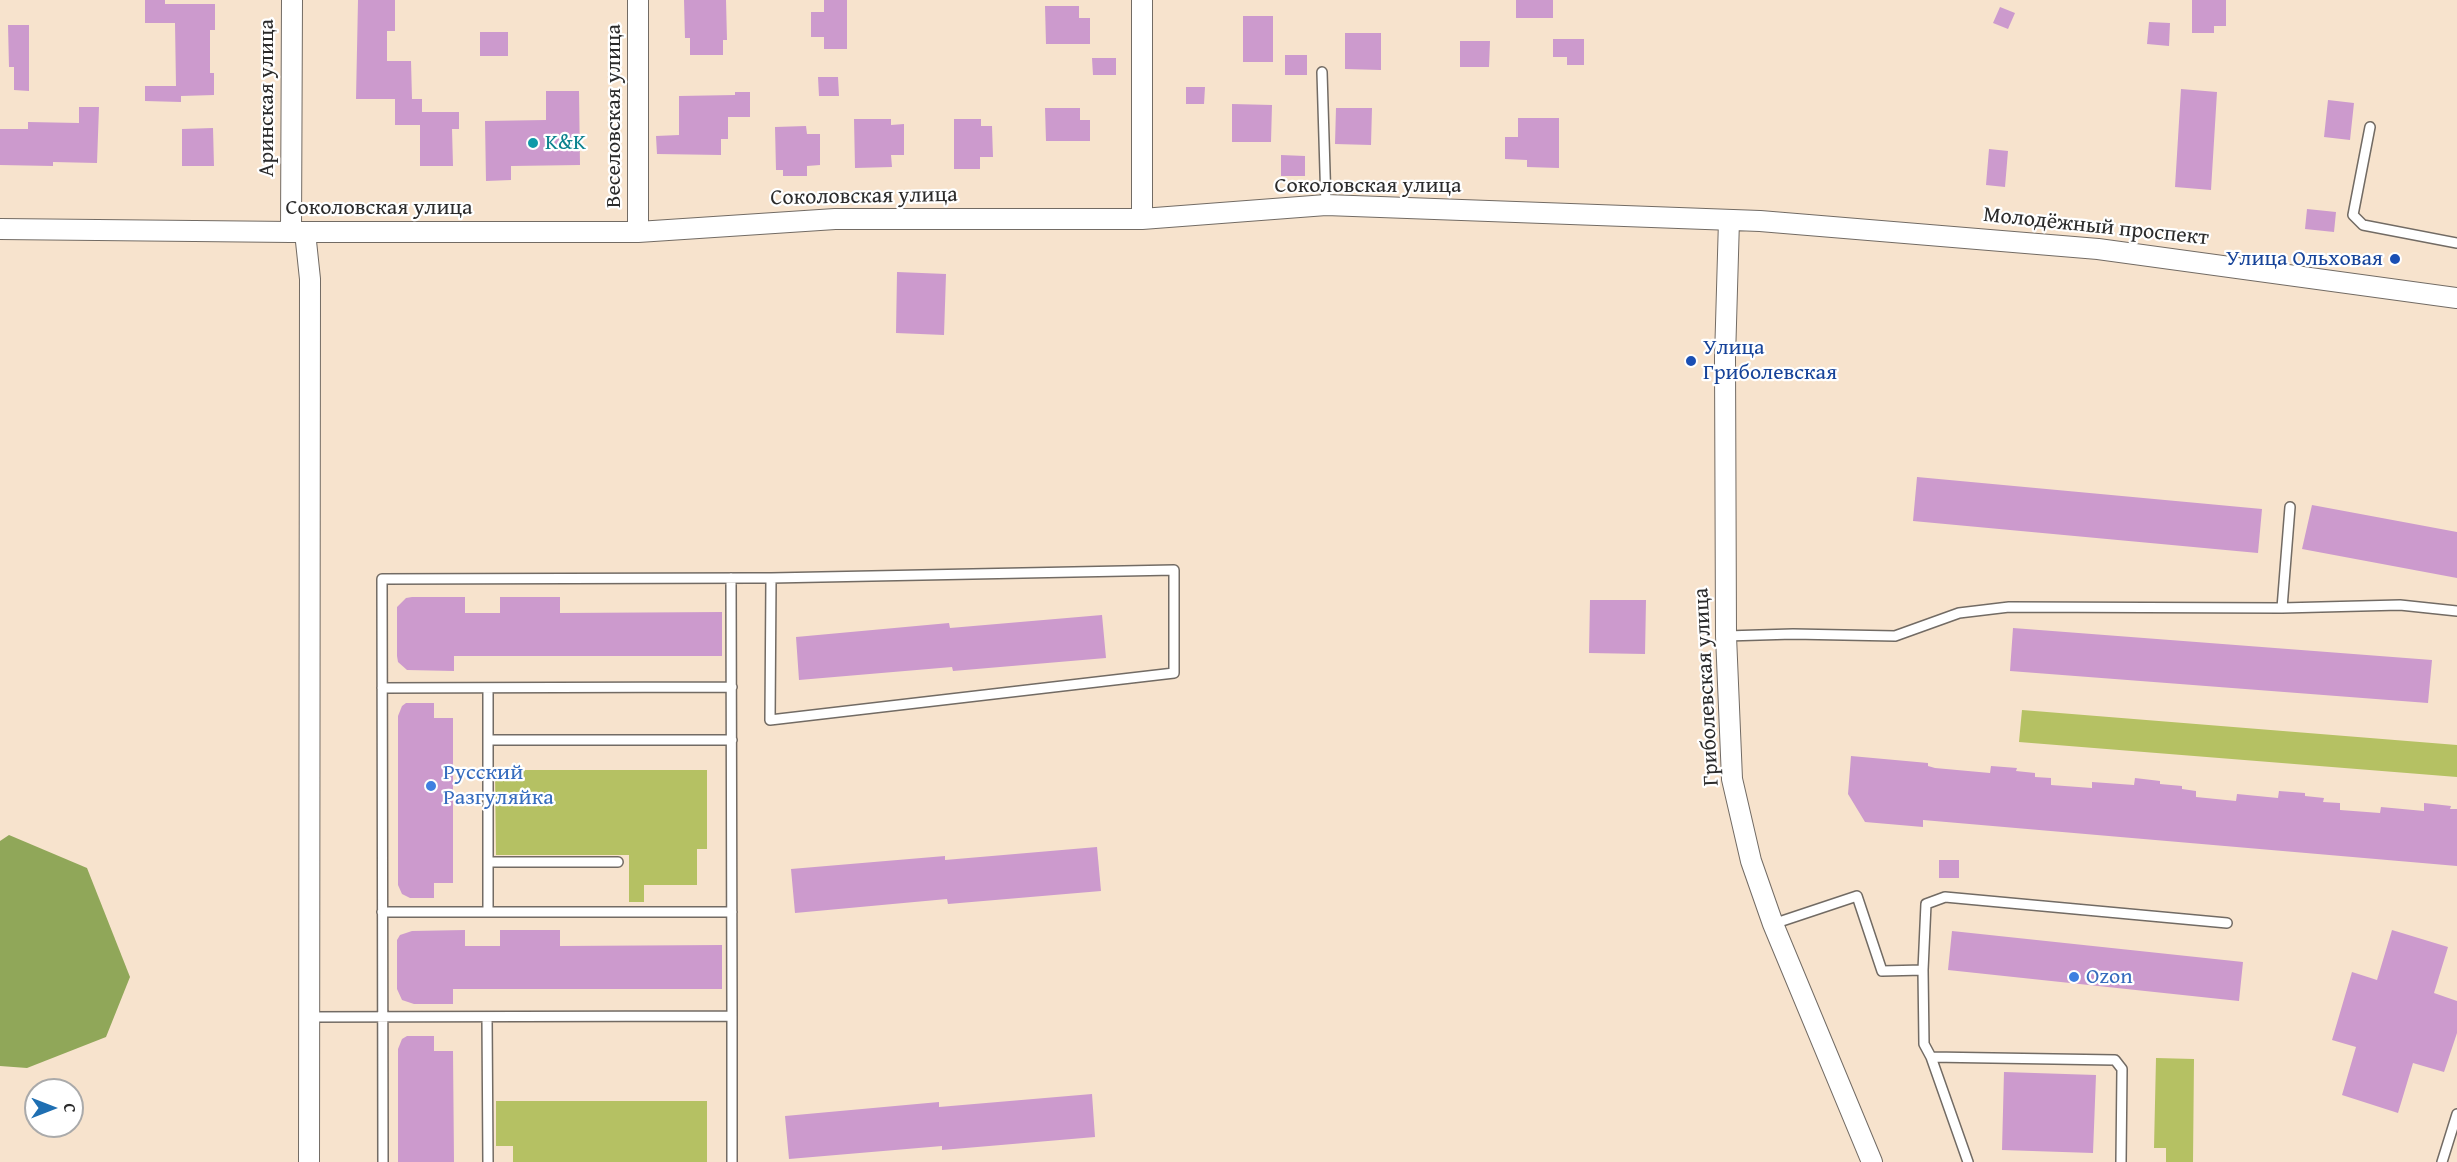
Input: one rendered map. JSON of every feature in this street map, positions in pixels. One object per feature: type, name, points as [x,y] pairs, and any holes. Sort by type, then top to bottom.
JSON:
[{"type":"street","name":"Аринская улица","points":[[292,0],[298,232],[310,279],[307,1017],[309,1162]]},
{"type":"street","name":"Веселовская улица","points":[[638,0],[638,232]]},
{"type":"street","points":[[1142,0],[1142,219]]},
{"type":"street","name":"Соколовская улица","points":[[0,229],[638,232],[835,219],[1142,219],[1326,205],[1729,220]]},
{"type":"street","name":"Молодёжный проспект","points":[[1729,220],[2098,249],[2457,298]]},
{"type":"street","name":"Гриболевская улица","points":[[1729,220],[1725,358],[1726,636],[1732,779],[1751,861],[1773,924],[1872,1162]]},
{"type":"lane","points":[[1322,72],[1326,205]]},
{"type":"lane","points":[[2370,127],[2353,215],[2362,225],[2457,243]]},
{"type":"lane","points":[[2282,608],[2290,507]]},
{"type":"lane","points":[[383,1162],[382,579],[771,578],[1174,570],[1174,673],[770,720],[771,578]]},
{"type":"lane","points":[[731,578],[732,1162]]},
{"type":"lane","points":[[1726,636],[1793,634],[1895,636],[1959,613],[2009,607],[2282,608],[2400,605],[2457,611]]},
{"type":"lane","points":[[382,688],[732,687]]},
{"type":"lane","points":[[488,688],[488,912]]},
{"type":"lane","points":[[488,740],[732,740]]},
{"type":"lane","points":[[488,862],[618,862]]},
{"type":"lane","points":[[1773,924],[1857,896],[1882,971],[1923,970]]},
{"type":"lane","points":[[1968,1162],[1931,1057],[1924,1044],[1923,970],[1926,904],[1945,897],[2227,923]]},
{"type":"lane","points":[[382,912],[732,912]]},
{"type":"lane","points":[[307,1017],[732,1016]]},
{"type":"lane","points":[[488,1017],[488,1162]]},
{"type":"lane","points":[[1931,1057],[2115,1060],[2122,1070],[2121,1162]]},
{"type":"lane","points":[[2442,1162],[2457,1114]]},
{"type":"green space","points":[[2022,710],[2457,745],[2457,777],[2019,742]]},
{"type":"green space","points":[[495,770],[707,770],[707,849],[697,849],[697,885],[644,885],[644,902],[629,902],[629,855],[496,855]]},
{"type":"green space","points":[[9,835],[87,868],[130,977],[106,1037],[27,1068],[0,1066],[0,841]]},
{"type":"green space","points":[[2156,1058],[2194,1059],[2193,1162],[2166,1162],[2166,1148],[2154,1148]]},
{"type":"green space","points":[[496,1101],[707,1101],[707,1162],[513,1162],[513,1146],[496,1146]]},
{"type":"building","points":[[145,0],[165,0],[165,4],[215,4],[215,30],[210,30],[210,73],[214,73],[214,95],[181,96],[181,102],[145,101],[145,86],[176,86],[175,23],[145,23]]},
{"type":"building","points":[[358,0],[395,0],[395,31],[387,31],[387,61],[411,61],[412,99],[422,99],[422,112],[459,112],[459,129],[452,129],[453,166],[420,166],[420,125],[395,125],[395,99],[356,99]]},
{"type":"building","points":[[684,0],[726,0],[727,40],[723,40],[723,55],[690,55],[690,38],[685,38]]},
{"type":"building","points":[[824,0],[847,0],[847,49],[824,49],[824,37],[811,37],[811,12],[824,12]]},
{"type":"building","points":[[1516,0],[1553,0],[1553,18],[1516,18]]},
{"type":"building","points":[[2192,0],[2226,0],[2226,26],[2214,26],[2214,33],[2192,33]]},
{"type":"building","points":[[1045,6],[1079,6],[1079,18],[1090,18],[1090,44],[1046,44]]},
{"type":"building","points":[[2000,7],[2015,13],[2008,29],[1993,23]]},
{"type":"building","points":[[1243,16],[1273,16],[1273,62],[1243,62]]},
{"type":"building","points":[[2149,22],[2170,23],[2169,46],[2147,44]]},
{"type":"building","points":[[8,25],[29,25],[29,91],[14,90],[14,67],[9,67]]},
{"type":"building","points":[[480,32],[508,32],[508,56],[480,56]]},
{"type":"building","points":[[1345,33],[1381,33],[1381,70],[1345,69]]},
{"type":"building","points":[[1553,39],[1584,39],[1584,65],[1567,65],[1567,57],[1553,57]]},
{"type":"building","points":[[1460,41],[1490,41],[1489,67],[1460,67]]},
{"type":"building","points":[[1285,55],[1307,55],[1307,75],[1285,75]]},
{"type":"building","points":[[1092,58],[1116,58],[1116,75],[1093,75]]},
{"type":"building","points":[[818,77],[838,77],[839,96],[819,96]]},
{"type":"building","points":[[1186,87],[1205,87],[1204,104],[1186,104]]},
{"type":"building","points":[[2181,89],[2217,92],[2211,190],[2175,187]]},
{"type":"building","name":"K&K","points":[[546,91],[579,91],[580,165],[511,166],[511,180],[486,181],[485,121],[546,120]]},
{"type":"building","points":[[735,92],[750,92],[750,117],[728,117],[728,139],[721,139],[721,155],[657,154],[656,136],[679,135],[679,96],[735,95]]},
{"type":"building","points":[[2328,100],[2354,103],[2350,140],[2324,137]]},
{"type":"building","points":[[1232,104],[1272,105],[1271,142],[1232,142]]},
{"type":"building","points":[[79,107],[99,107],[97,163],[53,162],[53,166],[0,165],[0,129],[28,129],[28,122],[79,123]]},
{"type":"building","points":[[1045,108],[1080,108],[1080,120],[1090,120],[1090,141],[1046,141]]},
{"type":"building","points":[[1336,108],[1372,108],[1371,145],[1335,144]]},
{"type":"building","points":[[1518,118],[1559,118],[1559,168],[1527,167],[1527,160],[1505,159],[1505,137],[1518,137]]},
{"type":"building","points":[[854,119],[891,119],[891,125],[904,124],[904,155],[891,155],[892,167],[855,168]]},
{"type":"building","points":[[954,119],[981,119],[981,126],[992,126],[993,157],[980,157],[980,169],[954,169]]},
{"type":"building","points":[[806,126],[807,134],[820,134],[820,165],[807,166],[807,176],[783,176],[783,170],[776,170],[775,127]]},
{"type":"building","points":[[213,128],[214,166],[182,166],[182,129]]},
{"type":"building","points":[[1989,149],[2008,151],[2005,187],[1986,185]]},
{"type":"building","points":[[1281,155],[1305,156],[1305,176],[1281,176]]},
{"type":"building","points":[[2307,209],[2336,212],[2334,232],[2305,229]]},
{"type":"building","points":[[897,272],[946,274],[944,335],[896,333]]},
{"type":"building","points":[[1917,477],[2262,509],[2258,553],[1913,521]]},
{"type":"building","points":[[2312,505],[2457,532],[2457,578],[2302,549]]},
{"type":"building","points":[[465,597],[465,613],[500,613],[500,597],[560,597],[560,613],[722,612],[722,656],[454,656],[454,671],[407,670],[398,662],[397,656],[397,607],[406,598]]},
{"type":"building","points":[[1590,600],[1646,600],[1645,654],[1589,653]]},
{"type":"building","points":[[1102,615],[1106,658],[953,671],[952,667],[799,680],[796,637],[949,623],[950,628]]},
{"type":"building","points":[[2013,628],[2432,660],[2428,703],[2010,671]]},
{"type":"building","points":[[406,703],[434,703],[434,718],[453,718],[453,883],[434,883],[434,898],[410,898],[402,894],[398,885],[398,716],[402,706]]},
{"type":"building","points":[[1851,756],[1928,763],[1928,766],[1935,768],[1990,773],[1991,766],[2017,768],[2016,771],[2035,773],[2035,777],[2051,778],[2051,785],[2092,788],[2092,782],[2134,785],[2135,778],[2182,786],[2182,789],[2196,791],[2196,797],[2236,801],[2237,794],[2278,798],[2279,791],[2305,793],[2305,796],[2324,798],[2323,802],[2340,803],[2340,810],[2380,813],[2381,807],[2424,811],[2424,803],[2451,806],[2450,809],[2457,809],[2457,866],[1923,820],[1923,827],[1865,822],[1848,794]]},
{"type":"building","points":[[1097,847],[1101,891],[948,904],[947,899],[795,913],[791,869],[945,856],[945,860]]},
{"type":"building","points":[[1939,860],[1959,860],[1959,878],[1939,878]]},
{"type":"building","points":[[465,930],[465,946],[500,946],[500,930],[560,930],[560,946],[722,945],[722,989],[453,989],[453,1004],[414,1004],[402,1000],[397,989],[397,940],[400,935],[412,931]]},
{"type":"building","points":[[2392,930],[2448,947],[2434,993],[2457,1001],[2457,1033],[2444,1072],[2413,1063],[2398,1113],[2342,1095],[2356,1047],[2332,1040],[2352,972],[2377,980]]},
{"type":"building","points":[[1952,931],[2243,962],[2239,1001],[1948,970]]},
{"type":"building","points":[[407,1036],[434,1036],[434,1051],[453,1051],[454,1162],[398,1162],[398,1049],[402,1039]]},
{"type":"building","points":[[2004,1072],[2096,1075],[2093,1153],[2002,1150]]},
{"type":"building","points":[[1092,1094],[1095,1137],[942,1150],[942,1146],[789,1159],[785,1116],[939,1102],[939,1107]]},
{"type":"place","name":"K&K","points":[[533,143]]},
{"type":"place","name":"Улица Ольховая","points":[[2395,259]]},
{"type":"place","name":"Улица Гриболевская","points":[[1691,361]]},
{"type":"place","name":"Русский Разгуляйка","points":[[431,786]]},
{"type":"place","name":"Ozon","points":[[2074,977]]}]
